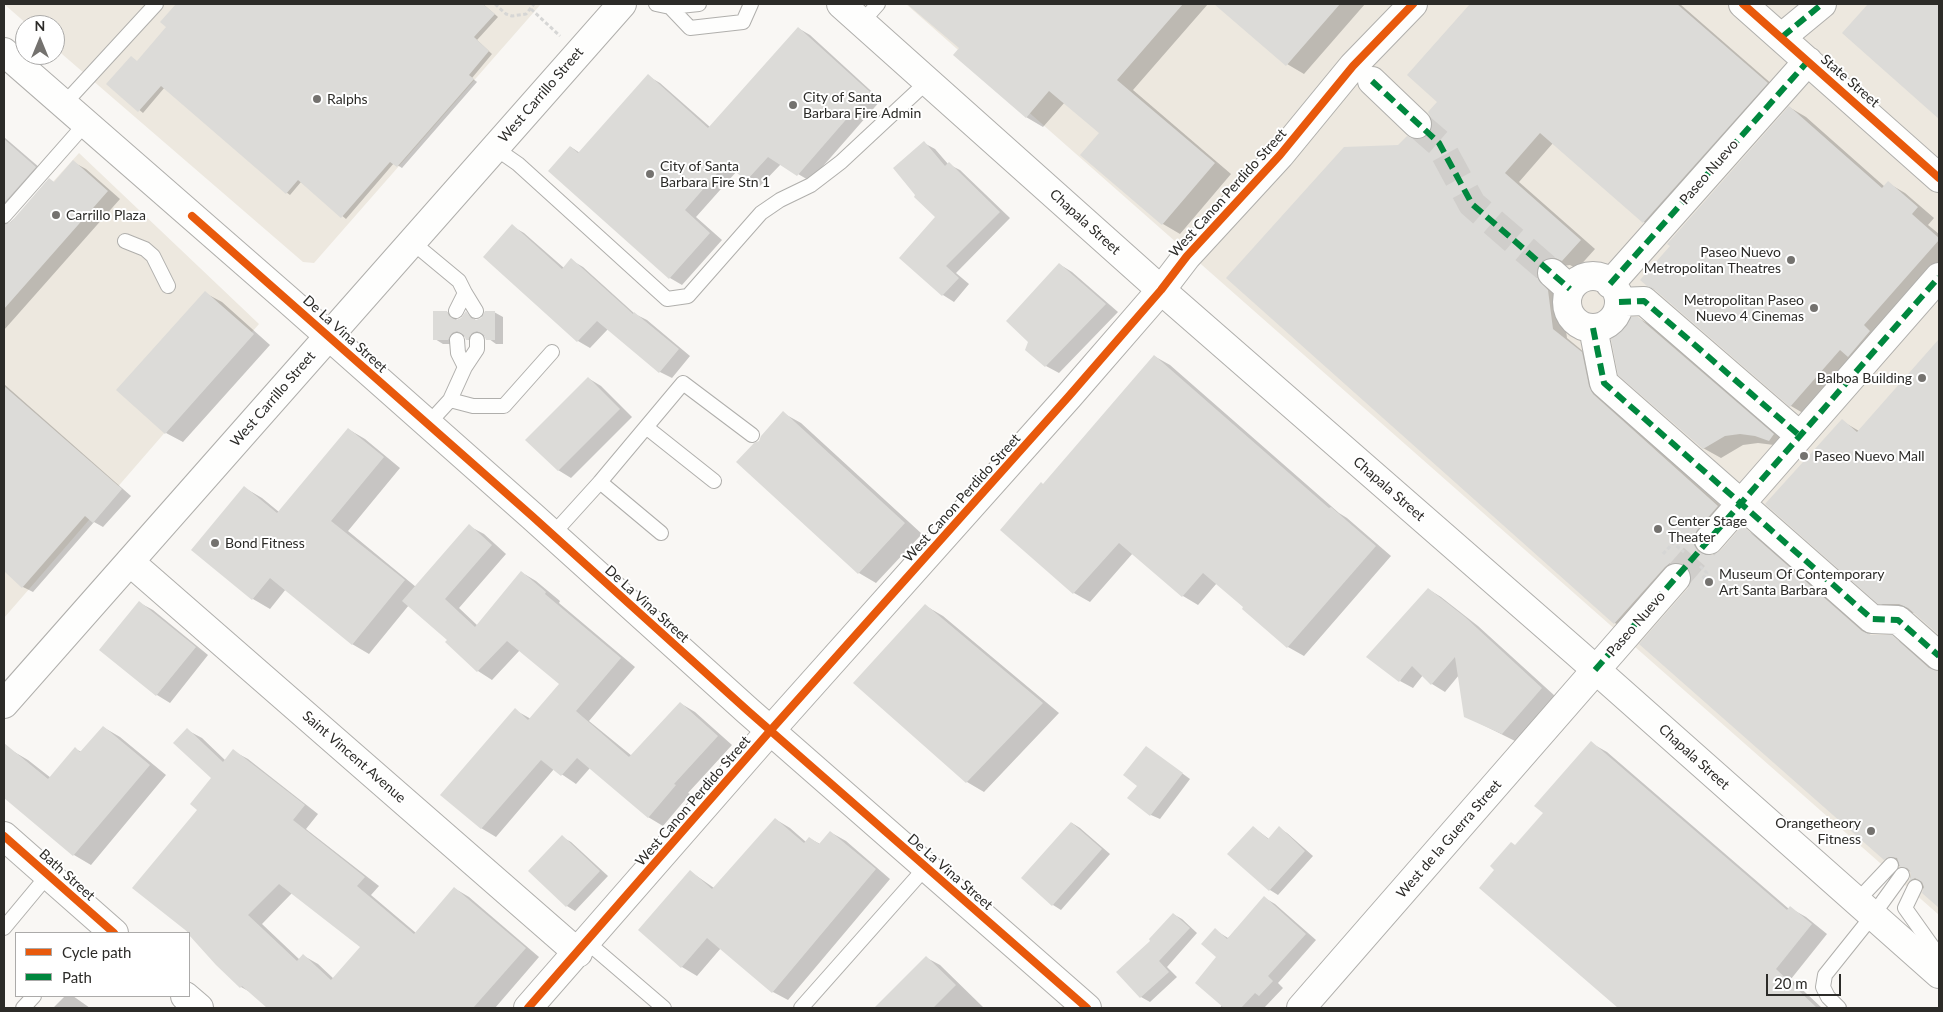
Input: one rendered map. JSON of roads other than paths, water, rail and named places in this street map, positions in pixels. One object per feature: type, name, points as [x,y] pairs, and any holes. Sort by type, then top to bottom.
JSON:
[{"type":"street","name":"West Carrillo Street","points":[[4,704],[622,4]]},
{"type":"street","name":"Chapala Street","points":[[840,4],[870,13],[928,81],[1161,290],[1596,670],[1939,974]]},
{"type":"street","name":"State Street","points":[[1744,4],[1808,61],[1936,167]]},
{"type":"street","points":[[1782,38],[1822,4]]},
{"type":"street","name":"West Canon Perdido Street","points":[[528,1008],[770,731],[1069,396],[1161,290],[1187,256],[1280,155],[1354,66],[1411,5]]},
{"type":"street","name":"De La Vina Street","points":[[4,52],[329,336],[770,731],[1087,1008]]},
{"type":"street","name":"Paseo Nuevo","points":[[1593,328],[1606,324],[1616,315],[1615,293],[1808,61]]},
{"type":"street","points":[[1372,81],[1417,124]]},
{"type":"street","points":[[1800,436],[1644,301],[1615,293],[1606,279],[1593,276],[1561,281],[1570,315],[1580,324],[1593,328],[1604,383],[1872,618],[1898,620],[1939,656]]},
{"type":"street","points":[[1709,540],[1939,277]]},
{"type":"street","name":"Saint Vincent Avenue","points":[[130,562],[582,948]]},
{"type":"street","name":"Paseo Nuevo","points":[[1596,670],[1676,578]]},
{"type":"street","name":"West de la Guerra Street","points":[[1301,1008],[1596,670]]},
{"type":"street","name":"Bath Street","points":[[4,836],[48,875],[101,929]]},
{"type":"street","points":[[186,997],[199,1008]]},
{"type":"lane","points":[[64,104],[156,4]]},
{"type":"lane","points":[[666,5],[699,4]]},
{"type":"lane","points":[[666,5],[690,28],[743,22],[751,4]]},
{"type":"lane","points":[[495,148],[518,164],[667,298],[688,296],[761,213],[780,200],[811,185],[841,162],[928,81]]},
{"type":"lane","points":[[4,216],[86,123]]},
{"type":"lane","points":[[125,241],[145,249],[153,256],[168,286]]},
{"type":"lane","points":[[412,242],[459,281],[476,311]]},
{"type":"lane","points":[[456,311],[465,293]]},
{"type":"lane","points":[[457,340],[458,353],[465,367]]},
{"type":"lane","points":[[428,424],[450,400],[465,367],[477,349],[477,340]]},
{"type":"lane","points":[[450,400],[473,406],[504,406],[552,352]]},
{"type":"lane","points":[[552,535],[600,482],[683,383],[752,435]]},
{"type":"lane","points":[[646,426],[714,480]]},
{"type":"lane","points":[[600,482],[661,533]]},
{"type":"lane","points":[[1839,1008],[1828,997],[1823,987],[1825,975],[1890,865]]},
{"type":"lane","points":[[802,1008],[926,868]]},
{"type":"lane","points":[[4,928],[48,875]]},
{"type":"lane","points":[[1865,908],[1902,875]]},
{"type":"lane","points":[[1915,887],[1905,908],[1939,956]]},
{"type":"lane","points":[[582,948],[664,1008]]},
{"type":"lane","points":[[23,1008],[33,997]]},
{"type":"tunnel","points":[[1417,124],[1439,143],[1472,204],[1552,273]]},
{"type":"tunnel","points":[[1676,578],[1709,540]]},
{"type":"place","name":"Ralphs","points":[[317,99]]},
{"type":"place","name":"City of Santa Barbara Fire Admin","points":[[793,105]]},
{"type":"place","name":"City of Santa Barbara Fire Stn 1","points":[[650,174]]},
{"type":"place","name":"Carrillo Plaza","points":[[56,215]]},
{"type":"place","name":"Paseo Nuevo Metropolitan Theatres","points":[[1791,260]]},
{"type":"place","name":"Metropolitan Paseo Nuevo 4 Cinemas","points":[[1814,308]]},
{"type":"place","name":"Balboa Building","points":[[1922,378]]},
{"type":"place","name":"Paseo Nuevo Mall","points":[[1804,456]]},
{"type":"place","name":"Center Stage Theater","points":[[1658,529]]},
{"type":"place","name":"Bond Fitness","points":[[215,543]]},
{"type":"place","name":"Museum Of Contemporary Art Santa Barbara","points":[[1709,582]]},
{"type":"place","name":"Orangetheory Fitness","points":[[1871,831]]}]
